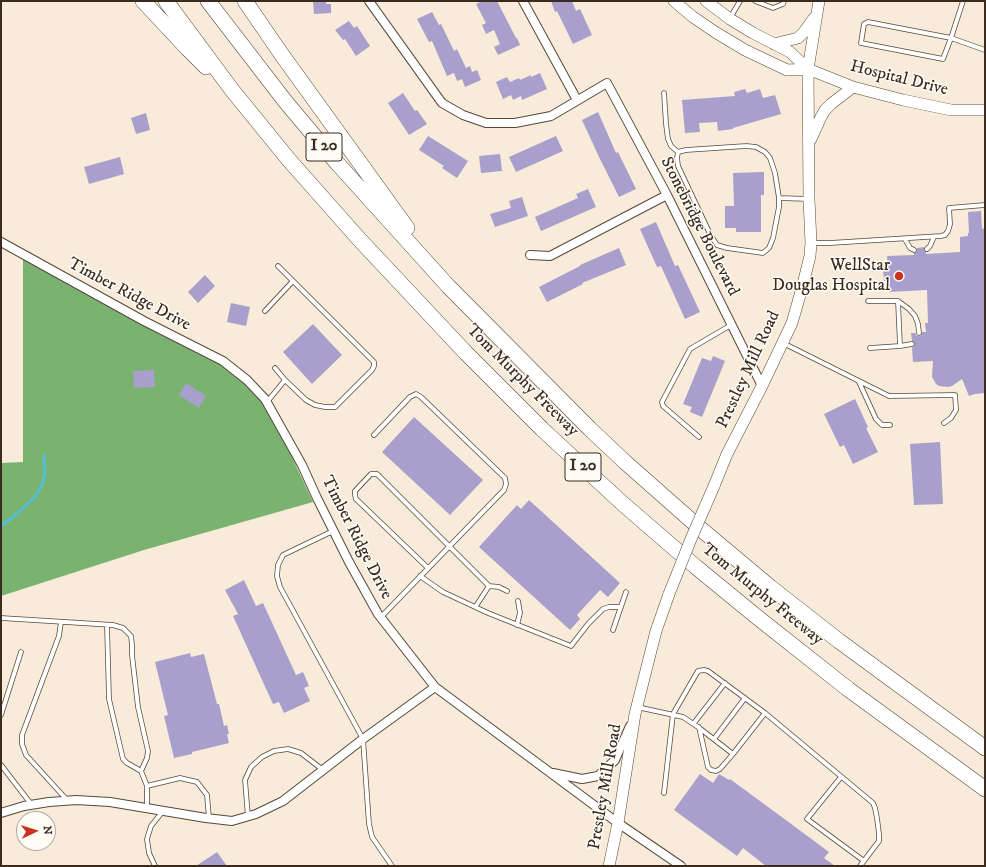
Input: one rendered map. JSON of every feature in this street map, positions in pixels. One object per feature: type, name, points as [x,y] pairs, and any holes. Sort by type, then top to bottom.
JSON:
[{"type":"highway","points":[[143,1],[188,49],[232,90]]},
{"type":"highway","name":"Tom Murphy Freeway","points":[[166,1],[232,90],[289,160],[358,239],[466,353],[548,434],[622,503],[757,617],[848,689],[985,788]]},
{"type":"highway","name":"Tom Murphy Freeway","points":[[208,1],[285,101],[337,163],[448,286],[590,429],[702,530],[770,587],[839,641],[985,748]]},
{"type":"highway","points":[[245,1],[448,286]]},
{"type":"street","points":[[369,1],[442,103],[463,115],[486,122],[515,123],[551,116],[577,100],[523,1]]},
{"type":"street","name":"Hospital Drive","points":[[674,1],[693,17],[715,32],[746,50],[787,70],[808,69]]},
{"type":"street","name":"Hospital Drive","points":[[706,1],[753,33],[790,52],[808,69],[853,87],[903,100],[951,110],[985,110]]},
{"type":"street","name":"Prestley Mill Road","points":[[609,866],[618,823],[636,710],[656,631],[694,532],[729,450],[792,323],[810,256],[808,69],[819,1]]},
{"type":"street","points":[[774,44],[798,38],[810,25],[817,12]]},
{"type":"street","name":"Stonebridge Boulevard","points":[[577,100],[607,83],[667,195],[762,386]]},
{"type":"street","points":[[809,143],[825,110],[853,87]]},
{"type":"street","points":[[530,255],[550,256],[667,195]]},
{"type":"street","name":"Timber Ridge Drive","points":[[1,242],[144,321],[223,361],[247,380],[265,399],[302,465],[316,498],[349,562],[380,617],[435,688],[618,823],[681,866]]},
{"type":"street","points":[[1,813],[24,806],[68,801],[110,802],[232,821],[248,817],[283,801],[363,739],[435,688]]},
{"type":"street","name":"Prestley Mill Road","points":[[550,772],[582,779],[598,776],[615,760],[636,710]]},
{"type":"lane","points":[[729,18],[740,1]]},
{"type":"lane","points":[[755,1],[773,8],[783,4],[784,1]]},
{"type":"lane","points":[[963,1],[951,38],[943,59],[861,43],[864,24],[868,22],[951,38],[985,50]]},
{"type":"lane","points":[[664,93],[668,140],[671,146],[678,152],[746,146],[756,147],[765,152],[770,158],[775,173],[779,207],[774,238],[769,248],[763,253],[727,248],[717,244],[711,236],[678,166],[676,158],[678,152]]},
{"type":"lane","points":[[779,198],[809,198]]},
{"type":"lane","points":[[811,244],[905,239],[945,235],[950,224],[949,208],[985,205]]},
{"type":"lane","points":[[926,249],[930,246],[934,237]]},
{"type":"lane","points":[[905,239],[910,248],[914,250]]},
{"type":"lane","points":[[275,368],[306,400],[325,408],[335,406],[372,370],[374,366],[374,362],[278,266]]},
{"type":"lane","points":[[265,312],[293,281]]},
{"type":"lane","points":[[868,301],[898,301],[909,309],[915,316],[919,333]]},
{"type":"lane","points":[[898,301],[900,346]]},
{"type":"lane","points":[[699,437],[663,406],[662,402],[690,349],[732,325]]},
{"type":"lane","points":[[782,343],[889,396],[955,395],[956,410],[951,418],[944,423]]},
{"type":"lane","points":[[870,348],[912,344]]},
{"type":"lane","points":[[266,402],[285,380]]},
{"type":"lane","points":[[859,381],[876,419],[882,425],[890,425]]},
{"type":"lane","points":[[374,435],[410,397],[416,394],[421,397],[505,478],[506,484],[504,490],[380,617]]},
{"type":"lane","points":[[428,568],[356,499],[355,491],[370,474],[377,474],[450,545],[489,586],[499,587],[507,591]]},
{"type":"lane","points":[[334,531],[283,556],[278,565],[278,576],[280,586],[363,739],[369,824],[372,837],[392,866]]},
{"type":"lane","points":[[420,576],[443,592],[476,606],[488,613],[571,646],[588,624],[603,609],[609,607],[620,607]]},
{"type":"lane","points":[[476,606],[489,586]]},
{"type":"lane","points":[[613,630],[626,592]]},
{"type":"lane","points":[[517,625],[520,613],[518,601]]},
{"type":"lane","points":[[1,618],[113,625],[123,628],[131,636],[138,708],[148,751],[147,758],[141,770]]},
{"type":"lane","points":[[61,622],[59,636],[22,735],[22,744],[26,755],[68,801]]},
{"type":"lane","points":[[107,625],[109,699],[123,759],[127,763],[141,770],[147,786],[147,808]]},
{"type":"lane","points":[[1,715],[21,652]]},
{"type":"lane","points":[[664,792],[673,714],[698,671],[708,671],[765,713],[873,803],[879,841],[860,866]]},
{"type":"lane","points":[[694,724],[725,683]]},
{"type":"lane","points":[[714,739],[745,698]]},
{"type":"lane","points":[[636,710],[673,714],[683,717],[732,754]]},
{"type":"lane","points":[[698,727],[708,767],[716,771],[720,770],[765,713]]},
{"type":"lane","points":[[248,817],[245,780],[251,768],[262,757],[274,752],[288,749],[301,753],[324,770]]},
{"type":"lane","points":[[1,765],[32,805]]},
{"type":"lane","points":[[842,777],[808,819],[864,861]]},
{"type":"lane","points":[[147,786],[180,778],[197,782],[207,795],[209,818]]},
{"type":"lane","points":[[155,866],[149,853],[147,839],[151,826],[163,811]]},
{"type":"green space","points":[[23,254],[223,361],[265,399],[313,502],[144,550],[1,596],[1,463],[23,462]]},
{"type":"building","points":[[313,1],[326,1],[326,4],[331,4],[331,13],[314,14]]},
{"type":"building","points":[[482,1],[497,1],[520,45],[498,55],[494,47],[500,44],[494,30],[486,34],[482,25],[486,23],[476,4]]},
{"type":"building","points":[[551,1],[572,1],[576,11],[580,9],[592,35],[573,44],[557,11],[555,12]]},
{"type":"building","points":[[432,12],[439,25],[441,24],[454,51],[457,49],[466,68],[470,66],[472,72],[477,70],[481,80],[465,87],[462,79],[457,81],[454,73],[447,76],[432,41],[429,42],[417,19]]},
{"type":"building","points":[[349,21],[354,28],[357,26],[370,46],[356,56],[345,39],[343,40],[335,30]]},
{"type":"building","points":[[540,73],[547,89],[522,100],[521,96],[513,100],[511,95],[503,99],[496,82],[507,77],[510,82],[519,78],[520,80]]},
{"type":"building","points":[[745,89],[747,93],[760,89],[763,98],[775,95],[781,114],[733,129],[718,131],[717,122],[699,123],[700,132],[685,133],[682,100],[735,96],[734,92]]},
{"type":"building","points":[[403,93],[415,111],[417,110],[427,124],[409,135],[388,103]]},
{"type":"building","points":[[598,112],[616,153],[618,152],[636,189],[619,197],[582,120]]},
{"type":"building","points":[[146,113],[150,130],[136,134],[131,118]]},
{"type":"building","points":[[428,136],[468,161],[457,178],[442,168],[444,166],[419,150]]},
{"type":"building","points":[[556,136],[563,151],[516,172],[509,157]]},
{"type":"building","points":[[500,154],[502,171],[481,173],[479,156]]},
{"type":"building","points":[[120,157],[124,174],[89,184],[84,167]]},
{"type":"building","points":[[764,172],[764,195],[761,195],[761,232],[736,232],[736,228],[725,228],[725,206],[734,206],[733,173]]},
{"type":"building","points":[[588,189],[596,207],[541,231],[535,217],[578,198],[576,194]]},
{"type":"building","points":[[522,197],[528,216],[495,227],[490,214],[511,208],[509,201]]},
{"type":"building","points":[[981,211],[982,229],[985,228],[985,393],[969,396],[962,379],[948,387],[939,386],[936,384],[932,377],[933,361],[913,362],[912,348],[915,344],[912,341],[911,333],[921,336],[922,332],[926,332],[925,323],[928,323],[927,290],[889,292],[889,281],[884,281],[883,269],[888,269],[887,256],[914,255],[917,248],[924,247],[926,254],[960,252],[960,237],[968,236],[969,233],[968,212]]},
{"type":"building","points":[[656,222],[675,266],[678,265],[700,312],[685,319],[661,266],[657,267],[640,229]]},
{"type":"building","points":[[619,248],[626,265],[582,283],[583,284],[547,302],[539,287],[580,265]]},
{"type":"building","points":[[205,275],[215,286],[198,303],[188,292]]},
{"type":"building","points":[[231,303],[250,307],[246,326],[227,322]]},
{"type":"building","points":[[313,324],[342,355],[312,384],[283,352]]},
{"type":"building","points":[[713,356],[725,361],[702,417],[690,412],[692,407],[683,404],[702,358],[711,361]]},
{"type":"building","points":[[154,370],[155,387],[134,388],[133,371]]},
{"type":"building","points":[[186,383],[206,396],[199,408],[179,395]]},
{"type":"building","points":[[855,399],[868,427],[866,428],[878,452],[853,464],[844,445],[840,447],[824,414]]},
{"type":"building","points":[[414,417],[483,480],[450,515],[382,452]]},
{"type":"building","points":[[940,442],[943,504],[914,505],[910,444]]},
{"type":"building","points":[[529,500],[620,583],[608,597],[600,590],[577,615],[580,619],[570,630],[479,547],[517,505],[521,509]]},
{"type":"building","points":[[244,580],[256,606],[263,603],[296,675],[303,672],[309,686],[304,688],[310,701],[284,713],[279,702],[273,704],[233,616],[238,614],[225,590]]},
{"type":"building","points":[[190,653],[191,657],[204,654],[224,726],[227,725],[229,743],[174,758],[164,716],[168,715],[155,662]]},
{"type":"building","points":[[700,774],[713,783],[719,774],[729,780],[730,779],[829,852],[824,858],[835,866],[766,866],[743,848],[737,856],[674,810]]},
{"type":"building","points":[[217,852],[227,866],[196,866]]},
{"type":"waterway","points":[[1,526],[34,498],[42,486],[45,473],[44,455]]},
{"type":"place","name":"WellStar Douglas Hospital","points":[[899,276]]}]
